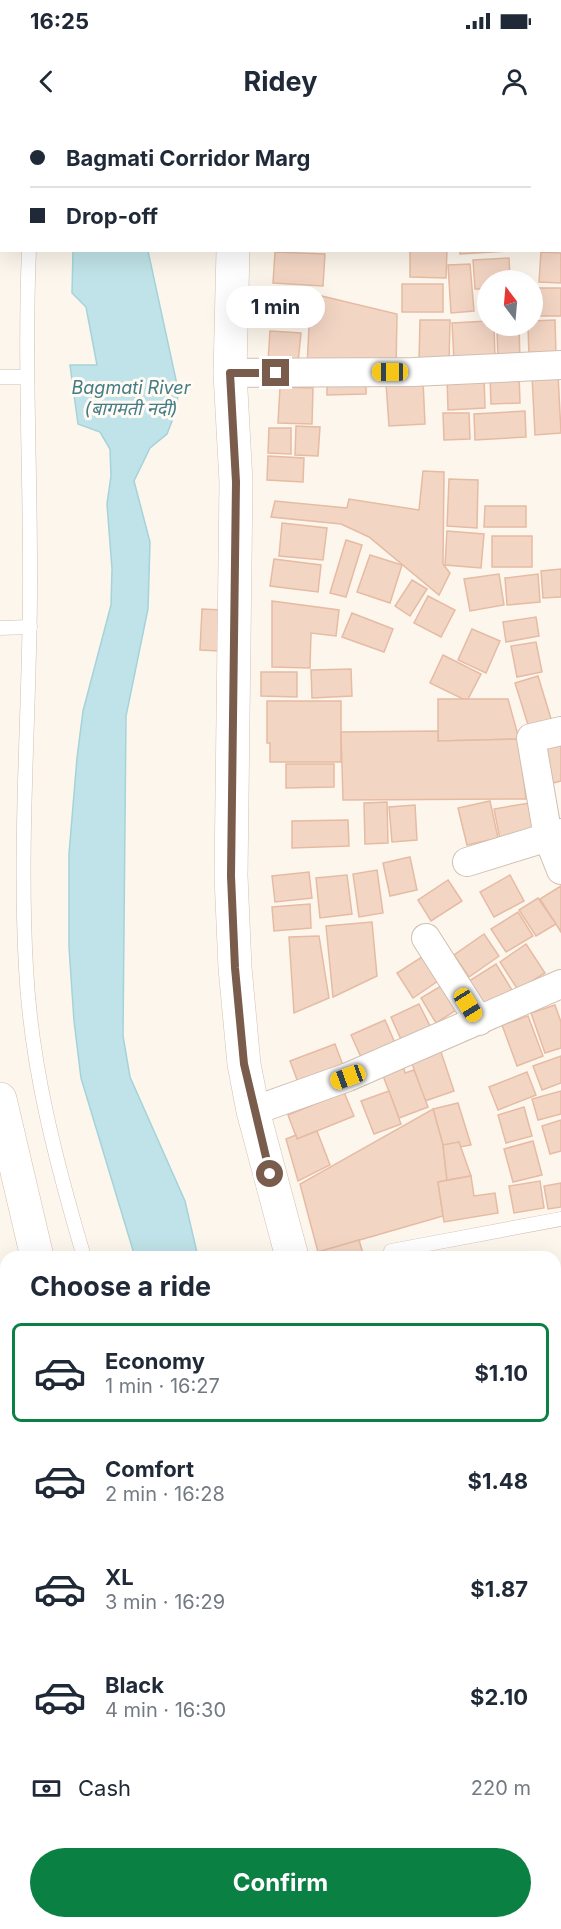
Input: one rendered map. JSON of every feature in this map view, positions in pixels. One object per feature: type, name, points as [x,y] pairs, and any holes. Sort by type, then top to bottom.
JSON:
[{"type":"street","points":[[233,252],[230,373],[236,482],[231,876],[235,968],[244,1064],[253,1111],[290,1251]]},
{"type":"street","points":[[230,373],[413,372],[561,365]]},
{"type":"street","points":[[561,731],[531,738],[555,835],[561,870]]},
{"type":"street","points":[[467,862],[555,835]]},
{"type":"street","points":[[426,938],[479,1021]]},
{"type":"street","points":[[253,1111],[348,1077],[561,984]]},
{"type":"street","points":[[0,1099],[36,1251]]},
{"type":"lane","points":[[29,252],[26,377],[31,539],[24,822],[26,969],[31,1024],[49,1132],[82,1251]]},
{"type":"lane","points":[[0,377],[26,377]]},
{"type":"lane","points":[[0,628],[30,627]]},
{"type":"lane","points":[[391,1251],[561,1219]]},
{"type":"water","name":"Bagmati River (बागमती नदी)","points":[[73,252],[148,252],[178,389],[177,408],[167,434],[150,448],[134,481],[150,542],[148,609],[126,716],[123,1036],[130,1077],[185,1201],[197,1251],[133,1251],[81,1078],[69,947],[69,854],[83,711],[111,605],[112,569],[107,504],[111,476],[110,449],[100,432],[78,424],[70,365],[97,365],[86,307],[72,293]]},
{"type":"building","points":[[275,252],[325,254],[323,286],[273,283]]},
{"type":"building","points":[[410,252],[447,252],[446,278],[410,277]]},
{"type":"building","points":[[460,252],[492,252],[460,254]]},
{"type":"building","points":[[541,252],[561,253],[561,283],[543,282],[543,270],[540,270]]},
{"type":"building","points":[[509,258],[510,270],[477,270],[477,289],[475,289],[473,260]]},
{"type":"building","points":[[470,264],[474,311],[451,313],[448,265]]},
{"type":"building","points":[[402,284],[443,284],[443,312],[402,312]]},
{"type":"building","points":[[543,288],[561,288],[561,316],[543,316]]},
{"type":"building","points":[[305,292],[397,314],[396,370],[307,367],[309,326],[284,325],[285,313],[307,314]]},
{"type":"building","points":[[420,320],[450,320],[449,363],[419,362]]},
{"type":"building","points":[[555,320],[556,356],[529,358],[528,336],[543,336],[543,321]]},
{"type":"building","points":[[477,322],[477,336],[494,336],[495,358],[454,361],[452,323]]},
{"type":"building","points":[[270,331],[301,333],[298,363],[268,361]]},
{"type":"building","points":[[497,336],[519,336],[520,361],[498,362]]},
{"type":"building","points":[[519,374],[520,403],[491,404],[490,375]]},
{"type":"building","points":[[558,374],[561,433],[535,435],[532,376]]},
{"type":"building","points":[[484,376],[485,408],[448,410],[447,377]]},
{"type":"building","points":[[366,377],[366,394],[327,395],[327,378]]},
{"type":"building","points":[[423,381],[425,424],[389,426],[386,383]]},
{"type":"building","points":[[280,387],[313,388],[312,424],[278,423]]},
{"type":"building","points":[[525,411],[526,437],[475,440],[474,414]]},
{"type":"building","points":[[443,413],[469,413],[470,439],[444,440]]},
{"type":"building","points":[[296,426],[320,427],[318,456],[295,455]]},
{"type":"building","points":[[269,428],[291,428],[291,454],[268,453]]},
{"type":"building","points":[[268,456],[304,458],[303,482],[267,480]]},
{"type":"building","points":[[423,471],[444,472],[443,564],[450,573],[439,595],[369,537],[341,524],[271,517],[275,501],[347,508],[349,499],[419,510]]},
{"type":"building","points":[[449,479],[478,480],[477,528],[447,526]]},
{"type":"building","points":[[485,506],[526,506],[526,527],[484,527]]},
{"type":"building","points":[[282,523],[327,528],[323,560],[279,556]]},
{"type":"building","points":[[447,531],[484,534],[481,568],[445,565]]},
{"type":"building","points":[[492,536],[532,536],[532,567],[492,567]]},
{"type":"building","points":[[346,540],[362,545],[346,597],[330,593]]},
{"type":"building","points":[[370,555],[402,565],[390,603],[357,592]]},
{"type":"building","points":[[274,559],[321,565],[318,592],[270,586]]},
{"type":"building","points":[[561,569],[561,597],[543,598],[541,571]]},
{"type":"building","points":[[499,574],[504,605],[470,611],[464,579]]},
{"type":"building","points":[[538,574],[540,602],[507,605],[505,578]]},
{"type":"building","points":[[412,580],[427,589],[410,616],[395,606]]},
{"type":"building","points":[[428,596],[455,610],[441,637],[414,623]]},
{"type":"building","points":[[272,601],[339,610],[336,636],[311,633],[310,668],[272,667]]},
{"type":"building","points":[[202,609],[222,610],[220,651],[200,650]]},
{"type":"building","points":[[352,613],[393,629],[384,652],[342,637]]},
{"type":"building","points":[[536,617],[539,636],[506,642],[503,622]]},
{"type":"building","points":[[472,629],[500,641],[486,673],[458,660]]},
{"type":"building","points":[[536,642],[542,672],[517,677],[511,646]]},
{"type":"building","points":[[443,655],[481,674],[467,701],[430,683]]},
{"type":"building","points":[[351,669],[352,696],[312,698],[311,670]]},
{"type":"building","points":[[261,672],[297,672],[297,697],[261,696]]},
{"type":"building","points":[[538,676],[552,722],[529,728],[515,683]]},
{"type":"building","points":[[438,699],[508,699],[519,739],[438,741]]},
{"type":"building","points":[[267,701],[341,701],[341,762],[270,762],[270,743],[267,743]]},
{"type":"building","points":[[438,731],[438,741],[519,739],[526,799],[343,800],[341,732]]},
{"type":"building","points":[[561,743],[561,781],[553,783],[545,747]]},
{"type":"building","points":[[286,764],[334,764],[334,787],[286,788]]},
{"type":"building","points":[[490,801],[498,838],[467,845],[458,808]]},
{"type":"building","points":[[387,802],[388,843],[365,844],[364,803]]},
{"type":"building","points":[[529,803],[534,833],[500,839],[494,809]]},
{"type":"building","points":[[415,805],[417,840],[392,842],[389,807]]},
{"type":"building","points":[[348,820],[349,846],[292,848],[292,821]]},
{"type":"building","points":[[410,857],[417,890],[390,896],[383,863]]},
{"type":"building","points":[[377,870],[383,913],[359,917],[353,874]]},
{"type":"building","points":[[309,872],[312,898],[275,902],[272,876]]},
{"type":"building","points":[[347,875],[352,914],[320,918],[316,878]]},
{"type":"building","points":[[510,875],[524,901],[494,917],[480,892]]},
{"type":"building","points":[[448,880],[462,901],[431,921],[418,900]]},
{"type":"building","points":[[561,886],[561,932],[540,899]]},
{"type":"building","points":[[538,898],[556,924],[536,936],[519,910]]},
{"type":"building","points":[[310,904],[311,928],[274,931],[272,907]]},
{"type":"building","points":[[518,912],[533,936],[506,952],[491,929]]},
{"type":"building","points":[[372,922],[377,976],[333,997],[326,926]]},
{"type":"building","points":[[484,934],[499,956],[469,977],[454,955]]},
{"type":"building","points":[[319,936],[329,998],[294,1013],[289,937]]},
{"type":"building","points":[[526,944],[545,973],[518,990],[500,962]]},
{"type":"building","points":[[425,955],[441,979],[413,998],[397,973]]},
{"type":"building","points":[[496,964],[512,990],[483,1009],[466,983]]},
{"type":"building","points":[[446,983],[461,1007],[436,1023],[421,998]]},
{"type":"building","points":[[419,1004],[432,1030],[403,1044],[391,1017]]},
{"type":"building","points":[[555,1005],[561,1022],[561,1048],[545,1053],[531,1013]]},
{"type":"building","points":[[528,1016],[543,1056],[517,1066],[502,1025]]},
{"type":"building","points":[[385,1020],[395,1043],[361,1057],[351,1035]]},
{"type":"building","points":[[335,1044],[344,1068],[299,1085],[290,1061]]},
{"type":"building","points":[[441,1052],[454,1091],[425,1101],[409,1055]]},
{"type":"building","points":[[561,1056],[561,1083],[542,1090],[533,1066]]},
{"type":"building","points":[[403,1065],[405,1073],[414,1070],[428,1107],[399,1118],[382,1073]]},
{"type":"building","points":[[527,1072],[536,1095],[498,1110],[489,1087]]},
{"type":"building","points":[[389,1091],[401,1124],[374,1134],[361,1101]]},
{"type":"building","points":[[561,1091],[561,1114],[538,1120],[532,1099]]},
{"type":"building","points":[[344,1092],[354,1116],[297,1139],[288,1115]]},
{"type":"building","points":[[458,1103],[471,1145],[460,1147],[459,1142],[443,1145],[433,1109]]},
{"type":"building","points":[[524,1107],[532,1136],[506,1143],[498,1115]]},
{"type":"building","points":[[433,1109],[443,1145],[447,1180],[438,1182],[443,1216],[318,1251],[300,1184]]},
{"type":"building","points":[[561,1120],[561,1151],[550,1154],[542,1126]]},
{"type":"building","points":[[317,1131],[330,1165],[298,1181],[286,1139],[296,1135],[297,1139]]},
{"type":"building","points":[[533,1141],[542,1175],[513,1182],[504,1149]]},
{"type":"building","points":[[459,1142],[471,1176],[447,1180],[443,1145]]},
{"type":"building","points":[[471,1176],[474,1196],[495,1193],[498,1213],[444,1222],[438,1182]]},
{"type":"building","points":[[540,1181],[544,1208],[514,1213],[509,1186]]},
{"type":"building","points":[[561,1183],[561,1207],[548,1209],[544,1186]]},
{"type":"building","points":[[359,1240],[362,1251],[321,1251]]},
{"type":"route","points":[[270,1174],[253,1111],[244,1064],[235,968],[231,876],[236,482],[230,373],[276,373]]}]
